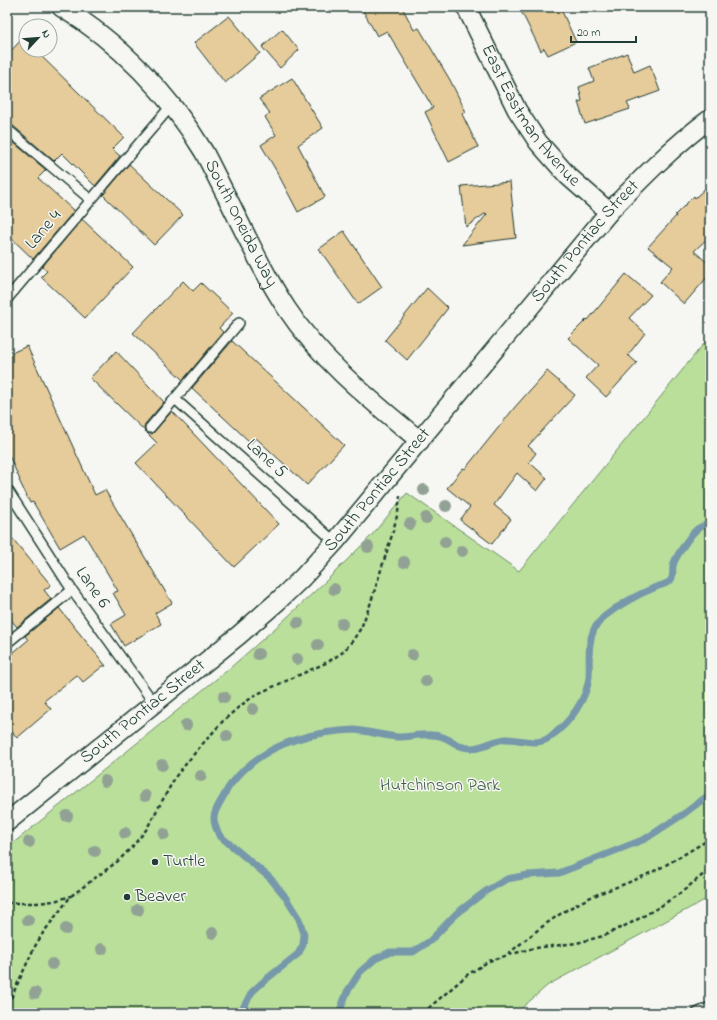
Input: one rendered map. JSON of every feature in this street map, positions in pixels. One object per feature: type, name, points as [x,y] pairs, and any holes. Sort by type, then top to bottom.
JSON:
[{"type":"street","name":"South Oneida Way","points":[[61,7],[88,25],[126,57],[172,106],[204,152],[262,267],[295,320],[312,342],[351,382],[420,441]]},
{"type":"street","name":"East Eastman Avenue","points":[[466,7],[517,110],[538,142],[568,176],[609,212]]},
{"type":"street","name":"South Pontiac Street","points":[[7,822],[234,639],[302,578],[335,542],[403,462],[609,212],[648,172],[693,131],[710,119]]},
{"type":"lane","name":"Lane 4","points":[[7,299],[172,106]]},
{"type":"lane","points":[[7,129],[91,200]]},
{"type":"lane","points":[[150,428],[239,323]]},
{"type":"lane","name":"Lane 5","points":[[175,399],[335,542]]},
{"type":"lane","name":"Lane 6","points":[[7,489],[72,590],[154,703]]},
{"type":"lane","points":[[7,643],[72,590]]},
{"type":"lane","points":[[697,1013],[710,1007]]},
{"type":"path","points":[[11,998],[34,948],[43,933],[71,896],[118,861],[132,847],[146,830],[176,776],[223,721],[257,694],[328,662],[343,652],[353,640],[361,628],[370,605],[392,535],[399,503],[403,462]]},
{"type":"path","points":[[508,955],[525,940],[560,914],[580,902],[608,889],[645,876],[710,839]]},
{"type":"path","points":[[422,1013],[467,975],[490,961],[536,948],[577,943],[603,936],[634,922],[661,906],[683,891],[710,869]]},
{"type":"path","points":[[7,903],[36,903],[54,901],[71,896]]},
{"type":"green space","name":"Hutchinson Park","points":[[710,336],[710,897],[548,985],[516,1013],[10,1013],[7,1007],[7,848],[230,668],[281,623],[371,536],[407,493],[519,571]]},
{"type":"building","points":[[361,7],[402,7],[414,30],[419,28],[450,80],[466,112],[462,114],[478,147],[449,162],[425,112],[433,108],[387,31],[377,36]]},
{"type":"building","points":[[519,7],[560,7],[576,42],[548,55],[544,48],[541,51]]},
{"type":"building","points":[[229,16],[260,53],[225,83],[194,43]]},
{"type":"building","points":[[282,29],[299,50],[280,68],[262,47]]},
{"type":"building","points":[[18,43],[18,58],[43,58],[124,137],[112,149],[120,156],[95,186],[62,153],[54,161],[11,124],[7,123],[7,55]]},
{"type":"building","points":[[627,53],[634,72],[650,65],[660,91],[627,103],[630,109],[585,124],[578,102],[582,101],[579,87],[594,81],[589,68]]},
{"type":"building","points":[[292,78],[323,128],[298,145],[325,197],[298,212],[261,145],[276,135],[265,117],[270,113],[259,99]]},
{"type":"building","points":[[7,137],[46,170],[38,178],[74,211],[33,259],[7,234]]},
{"type":"building","points":[[129,164],[183,215],[154,245],[103,195]]},
{"type":"building","points":[[510,182],[516,238],[462,245],[487,214],[486,213],[466,227],[461,186]]},
{"type":"building","points":[[710,184],[710,236],[694,251],[710,265],[710,274],[684,304],[660,282],[673,267],[648,247],[676,216],[675,215],[694,196],[695,198]]},
{"type":"building","points":[[82,219],[133,267],[85,318],[41,277],[47,271],[42,267]]},
{"type":"building","points":[[344,231],[382,287],[358,304],[319,249]]},
{"type":"building","points":[[626,274],[651,295],[629,318],[645,333],[628,355],[637,363],[606,397],[586,378],[598,365],[568,338],[587,319],[588,320]]},
{"type":"building","points":[[183,281],[193,291],[201,283],[233,313],[219,328],[223,332],[183,380],[133,333]]},
{"type":"building","points":[[427,288],[448,308],[407,360],[385,340]]},
{"type":"building","points":[[232,341],[344,445],[307,485],[256,438],[251,443],[192,388]]},
{"type":"building","points":[[27,346],[95,495],[105,490],[172,603],[155,613],[161,624],[124,646],[111,624],[126,615],[113,593],[118,591],[84,534],[60,548],[33,502],[30,503],[7,451],[7,355]]},
{"type":"building","points":[[116,351],[164,402],[145,424],[145,431],[90,378]]},
{"type":"building","points":[[547,371],[575,395],[528,446],[536,453],[529,462],[547,478],[537,491],[517,473],[494,505],[511,519],[492,544],[460,520],[470,507],[447,488],[463,468],[465,469],[515,407]]},
{"type":"building","points":[[172,411],[279,524],[234,567],[136,463],[157,443],[147,433],[152,434]]},
{"type":"building","points":[[7,532],[51,585],[44,590],[51,599],[17,627],[7,615]]},
{"type":"building","points":[[59,608],[106,666],[103,666],[83,682],[77,675],[44,701],[51,709],[17,738],[7,725],[7,658],[28,640],[25,636]]},
{"type":"waterway","points":[[240,1013],[252,992],[298,954],[303,945],[304,934],[299,919],[284,895],[270,878],[220,836],[216,829],[214,823],[215,813],[228,788],[246,767],[270,751],[297,739],[311,735],[354,730],[398,737],[435,735],[467,748],[476,748],[503,739],[536,742],[546,739],[564,725],[576,710],[585,694],[589,677],[590,641],[594,629],[605,616],[623,604],[670,581],[674,563],[692,534],[702,526],[710,524]]},
{"type":"waterway","points":[[339,1013],[347,992],[360,972],[375,959],[390,952],[413,952],[430,941],[457,913],[486,891],[507,879],[528,875],[559,873],[645,839],[685,813],[710,794]]},
{"type":"place","name":"Turtle","points":[[155,862]]},
{"type":"place","name":"Beaver","points":[[127,897]]}]
